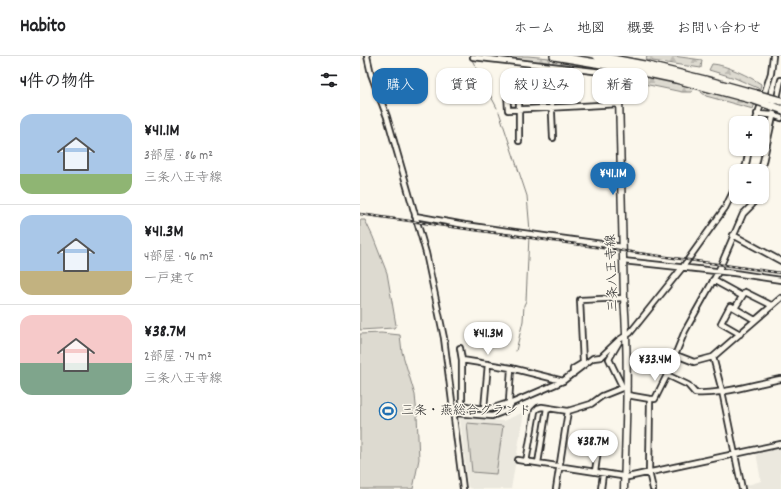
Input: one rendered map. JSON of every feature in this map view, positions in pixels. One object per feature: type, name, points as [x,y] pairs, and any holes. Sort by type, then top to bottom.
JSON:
[{"type":"highway","points":[[554,56],[596,59],[705,80],[755,97],[781,109]]},
{"type":"highway","points":[[755,97],[780,98]]},
{"type":"main road","name":"三条八王寺線","points":[[618,56],[619,68]]},
{"type":"main road","name":"三条八王寺線","points":[[620,104],[624,298],[627,336],[624,489]]},
{"type":"street","points":[[367,56],[371,74],[387,117],[426,253],[444,338],[464,489]]},
{"type":"street","points":[[773,56],[771,73],[757,114],[773,115],[781,118]]},
{"type":"street","points":[[473,57],[592,71]]},
{"type":"street","points":[[550,67],[554,138]]},
{"type":"street","points":[[762,164],[773,115],[780,98],[781,80]]},
{"type":"street","points":[[508,104],[508,110],[620,104]]},
{"type":"street","points":[[519,104],[519,140]]},
{"type":"street","points":[[460,348],[462,360],[462,405],[484,409],[500,407],[563,381],[593,358],[601,357],[619,340],[627,336],[682,268],[725,208],[729,200]]},
{"type":"street","points":[[627,395],[656,399],[676,356],[685,331],[718,272],[743,214],[752,204]]},
{"type":"street","points":[[415,216],[465,225],[623,247]]},
{"type":"street","points":[[733,235],[781,260]]},
{"type":"street","points":[[623,261],[781,280]]},
{"type":"street","points":[[713,280],[742,296]]},
{"type":"street","points":[[735,308],[744,292],[771,307]]},
{"type":"street","points":[[573,374],[573,370],[582,363],[580,300],[624,298]]},
{"type":"street","points":[[676,356],[694,362],[714,357],[781,298]]},
{"type":"street","points":[[740,334],[721,323],[730,306],[756,320]]},
{"type":"street","points":[[526,462],[535,411],[538,408],[568,411],[591,404],[602,396],[625,387],[609,359],[619,340]]},
{"type":"street","points":[[714,357],[742,489]]},
{"type":"street","points":[[462,360],[511,368],[563,381]]},
{"type":"street","points":[[484,409],[488,364]]},
{"type":"street","points":[[455,413],[492,416],[505,411],[511,402],[511,368]]},
{"type":"street","points":[[667,375],[688,385],[695,393],[722,391],[781,379]]},
{"type":"street","points":[[650,399],[649,472],[653,489]]},
{"type":"street","points":[[538,463],[547,408]]},
{"type":"street","points":[[556,489],[568,411]]},
{"type":"street","points":[[595,472],[599,442]]},
{"type":"street","points":[[518,460],[624,477],[781,444]]},
{"type":"street","points":[[601,489],[603,474]]},
{"type":"shaded area","points":[[524,412],[511,489],[472,489],[468,487],[461,417],[503,421]]},
{"type":"shaded area","points":[[781,447],[781,489],[745,489],[744,486],[761,481],[756,452]]},
{"type":"green space","points":[[475,56],[528,56],[549,58],[549,64]]},
{"type":"green space","points":[[647,56],[673,56],[702,60],[701,68],[646,60]]},
{"type":"green space","points":[[554,59],[609,68],[592,69],[552,65]]},
{"type":"green space","points":[[712,64],[730,68],[751,78],[761,84],[760,89],[735,78],[709,70]]},
{"type":"green space","points":[[648,75],[694,87],[692,92],[682,92],[648,85]]},
{"type":"green space","points":[[702,89],[755,103],[753,109],[706,96],[701,92]]},
{"type":"green space","points":[[360,220],[365,220],[387,273],[396,325],[394,328],[360,330]]},
{"type":"green space","name":"三条・燕総合グランド","points":[[381,333],[400,335],[402,352],[415,395],[419,459],[413,489],[360,489],[360,334]]},
{"type":"green space","points":[[467,423],[503,426],[496,474],[472,472]]},
{"type":"waterway","points":[[472,60],[497,108]]},
{"type":"waterway","points":[[499,112],[527,196],[530,231]]},
{"type":"waterway","points":[[516,351],[526,301],[529,236]]},
{"type":"railway","points":[[360,214],[781,273]]},
{"type":"place","name":"三条・燕総合グランド","points":[[388,411]]}]
